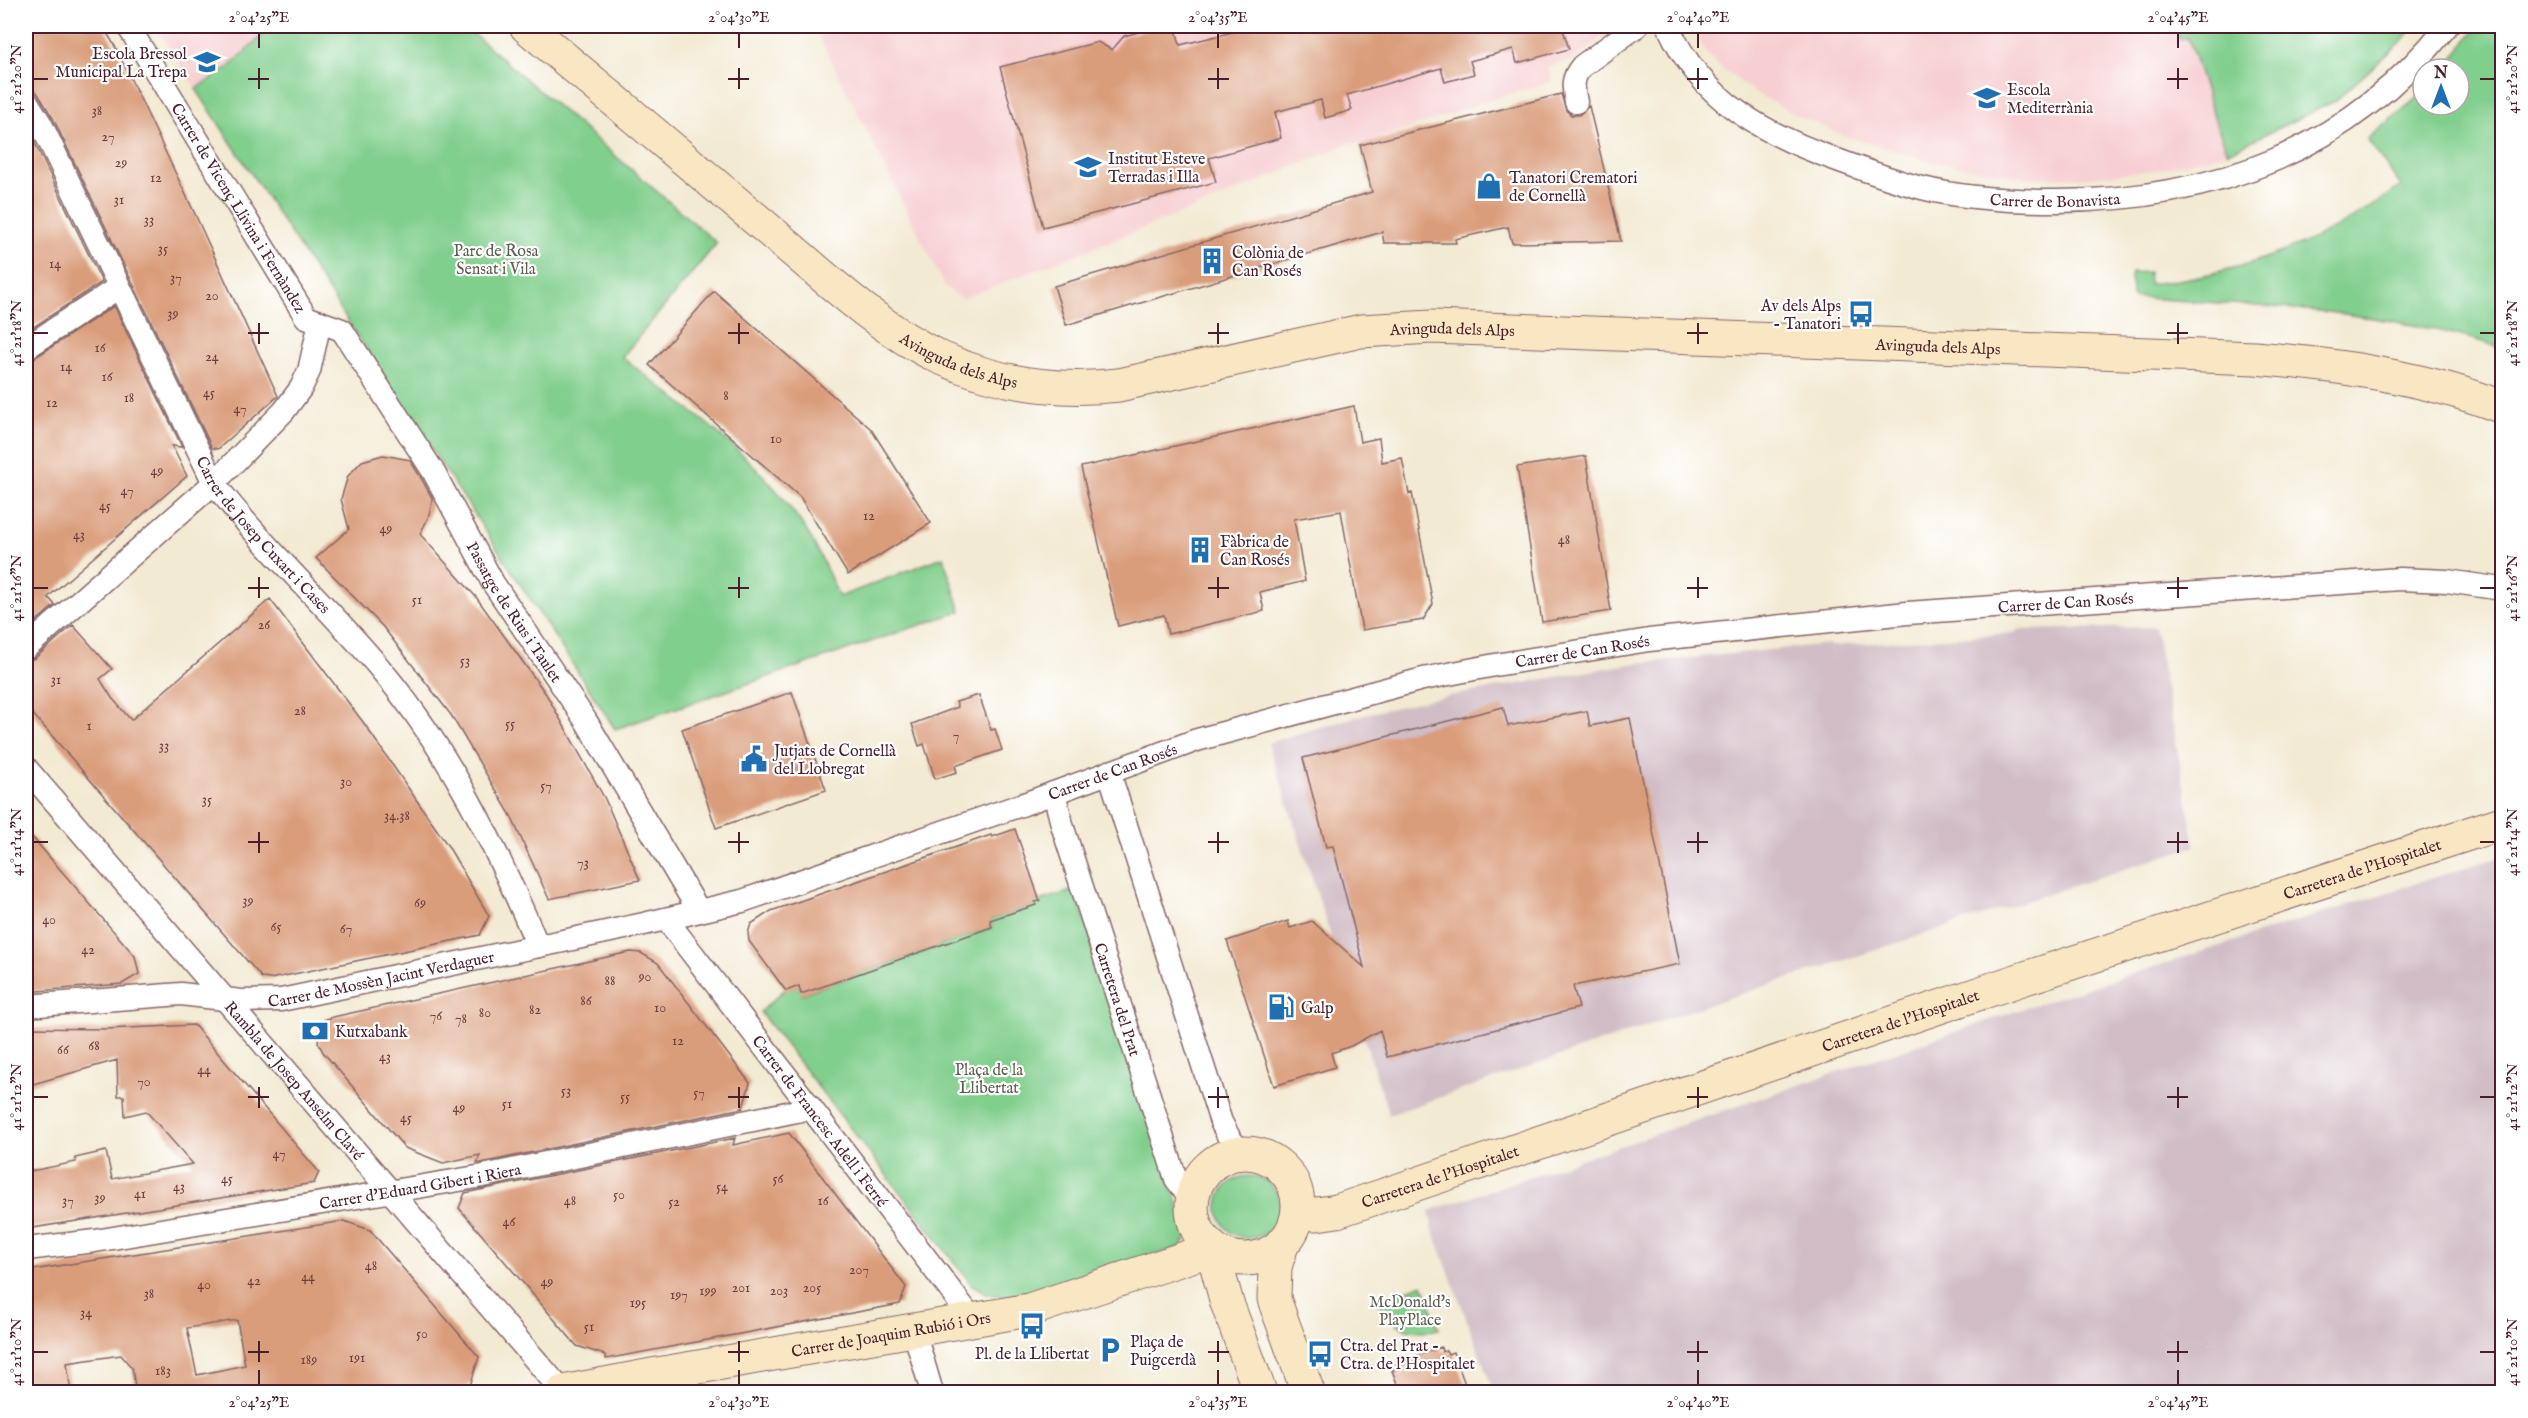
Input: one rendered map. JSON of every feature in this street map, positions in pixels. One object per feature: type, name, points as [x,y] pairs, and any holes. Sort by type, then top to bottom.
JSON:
[{"type":"street","name":"Carrer de Vicenç Llivina i Fernàndez","points":[[128,26],[306,317],[320,322]]},
{"type":"street","name":"Avinguda dels Alps","points":[[526,26],[878,320],[941,358],[977,372],[1020,383],[1054,388],[1119,386],[1351,333],[1432,327],[2255,358],[2318,365],[2411,381],[2459,392],[2502,407]]},
{"type":"street","points":[[1576,102],[1572,82],[1582,66],[1637,26]]},
{"type":"street","name":"Carrer de Bonavista","points":[[1668,26],[1681,52],[1696,73],[1733,110],[1758,126],[1833,159],[1922,188],[1968,197],[2026,201],[2109,200],[2172,192],[2227,177],[2275,160],[2316,139],[2358,113],[2399,77],[2447,26]]},
{"type":"street","name":"Carrer de Josep Cuxart i Cases","points":[[27,105],[41,124],[214,483],[280,562],[380,668],[431,738],[473,805],[538,946]]},
{"type":"street","points":[[26,348],[119,287]]},
{"type":"street","points":[[26,648],[214,483],[284,411],[301,388],[309,371],[320,322]]},
{"type":"street","name":"Passatge de Rius i Taulet","points":[[320,322],[342,330],[433,471],[493,583],[586,722],[699,911]]},
{"type":"street","name":"Carrer de Can Rosés","points":[[699,911],[742,901],[1054,793],[1197,740],[1423,679],[1516,661],[1649,640],[1906,613],[2400,579],[2447,581],[2502,589]]},
{"type":"street","name":"Rambla de Josep Anselm Clavé","points":[[26,768],[563,1392]]},
{"type":"street","points":[[1109,772],[1221,1122],[1230,1139],[1242,1153]]},
{"type":"street","name":"Carretera del Prat","points":[[1054,793],[1062,828],[1176,1179],[1192,1200]]},
{"type":"street","name":"Carretera de l'Hospitalet","points":[[1299,1213],[1317,1214],[1337,1211],[1991,989],[2502,822]]},
{"type":"street","name":"Carrer de Mossèn Jacint Verdaguer","points":[[26,1006],[181,994],[260,1002],[281,1000],[699,911]]},
{"type":"street","name":"Carrer de Francesc Adell i Ferré","points":[[666,919],[974,1321]]},
{"type":"street","name":"Carrer d'Eduard Gibert i Riera","points":[[26,1249],[95,1241],[483,1176],[811,1108]]},
{"type":"street","points":[[1212,1249],[1231,1258],[1245,1260],[1269,1254],[1290,1236],[1299,1213],[1296,1190],[1287,1172],[1275,1161],[1259,1154],[1242,1153],[1223,1157],[1211,1163],[1202,1172],[1195,1185],[1192,1200],[1197,1229],[1212,1249],[1227,1303],[1260,1392]]},
{"type":"street","points":[[1282,1245],[1274,1274],[1274,1299],[1308,1392]]},
{"type":"street","name":"Carrer de Joaquim Rubió i Ors","points":[[563,1392],[1029,1310],[1212,1249]]},
{"type":"street","points":[[914,1330],[932,1392]]},
{"type":"shaded area","name":"Escola Bressol Municipal La Trepa","points":[[155,26],[272,26],[228,67],[196,89]]},
{"type":"shaded area","name":"Institut Esteve Terradas i Illa","points":[[872,26],[1614,26],[1576,60],[1547,66],[1552,82],[1503,96],[1368,143],[1347,144],[1205,204],[962,299],[945,287],[818,34]]},
{"type":"shaded area","name":"Escola Mediterrània","points":[[1696,26],[2175,26],[2179,39],[2188,37],[2217,126],[2228,152],[2158,170],[2079,178],[2020,177],[1932,162],[1845,136],[1755,93],[1705,52],[1694,29]]},
{"type":"shaded area","points":[[2155,627],[2195,846],[1701,1007],[1389,1115],[1268,743],[1358,716],[1427,700],[1630,664],[1829,644],[1830,646],[2016,633],[2016,630]]},
{"type":"shaded area","points":[[2502,856],[2502,1392],[1494,1392],[1433,1230],[1429,1211],[2019,1010]]},
{"type":"green space","name":"Parc de Rosa Sensat i Vila","points":[[272,26],[464,26],[717,243],[622,357],[698,416],[746,458],[768,481],[789,506],[812,540],[839,597],[943,557],[961,611],[615,729],[196,89],[229,67]]},
{"type":"green space","points":[[2175,26],[2414,26],[2400,43],[2335,101],[2228,152],[2217,126],[2188,37],[2179,39]]},
{"type":"green space","points":[[2477,26],[2502,26],[2502,348],[2457,335],[2366,317],[2319,311],[2132,297],[2131,273],[2148,272],[2149,284],[2217,272],[2250,263],[2313,239],[2373,206],[2401,186],[2367,139],[2411,103],[2411,117],[2471,117],[2471,57],[2455,57]]},
{"type":"green space","name":"Plaça de la Llibertat","points":[[1075,890],[1188,1236],[1181,1247],[1065,1283],[1008,1297],[988,1294],[972,1285],[760,1012],[783,991],[799,986],[802,994],[992,927],[990,920],[1036,905],[1035,902]]},
{"type":"green space","points":[[1249,1176],[1261,1178],[1271,1185],[1278,1195],[1280,1207],[1278,1219],[1271,1229],[1261,1236],[1249,1238],[1237,1236],[1227,1229],[1220,1219],[1218,1207],[1220,1195],[1227,1185],[1237,1178]]},
{"type":"green space","name":"McDonald's PlayPlace","points":[[1423,1284],[1439,1329],[1418,1331],[1403,1327],[1390,1318],[1378,1301]]},
{"type":"building","points":[[26,26],[103,26],[116,48],[195,214],[278,396],[218,449],[212,448],[53,118],[37,92],[26,87]]},
{"type":"building","points":[[1161,26],[1175,26],[1180,45],[1257,26],[1562,26],[1569,49],[1517,63],[1513,49],[1470,61],[1474,74],[1445,82],[1441,68],[1347,95],[1352,110],[1325,118],[1321,100],[1275,112],[1281,138],[1209,158],[1216,182],[1043,227],[1000,67],[1098,42],[1112,50],[1124,36]]},
{"type":"building","name":"Tanatori Crematori de Cornellà","points":[[1561,94],[1566,110],[1571,115],[1579,115],[1589,106],[1621,241],[1512,243],[1508,227],[1455,239],[1456,243],[1384,243],[1382,232],[1066,325],[1054,286],[1372,192],[1360,145]]},
{"type":"building","points":[[26,125],[102,282],[26,332]]},
{"type":"building","points":[[714,291],[871,429],[931,523],[848,575],[800,497],[649,365]]},
{"type":"building","points":[[114,306],[182,447],[172,446],[187,476],[48,597],[55,605],[26,630],[26,361],[33,359]]},
{"type":"building","name":"Fàbrica de Can Rosés","points":[[1354,406],[1360,442],[1379,438],[1382,462],[1402,458],[1409,494],[1412,493],[1433,604],[1423,620],[1362,630],[1341,511],[1294,519],[1305,581],[1260,592],[1264,611],[1168,634],[1164,615],[1118,626],[1081,467]]},
{"type":"building","points":[[383,455],[410,460],[421,478],[432,498],[432,503],[420,534],[476,597],[546,694],[605,799],[640,880],[549,899],[510,814],[451,715],[383,627],[316,558],[349,529],[341,499],[348,476],[362,461]]},
{"type":"building","points":[[1586,456],[1611,611],[1542,622],[1517,467]]},
{"type":"building","points":[[270,599],[363,722],[448,846],[489,916],[480,935],[270,979],[262,978],[26,706],[26,661],[35,658],[73,625],[112,669],[100,679],[112,698],[131,720]]},
{"type":"building","name":"Jutjats de Cornellà del Llobregat","points":[[792,692],[826,790],[716,828],[682,729]]},
{"type":"building","points":[[979,695],[991,730],[995,729],[1002,750],[955,766],[957,772],[935,779],[924,744],[919,746],[912,724],[958,707],[956,702]]},
{"type":"building","points":[[1503,707],[1508,726],[1587,711],[1590,726],[1630,718],[1680,964],[1573,986],[1579,1008],[1387,1057],[1380,1030],[1351,1046],[1331,1053],[1335,1067],[1274,1086],[1227,941],[1288,921],[1290,928],[1312,921],[1364,967],[1333,846],[1326,847],[1303,758]]},
{"type":"building","points":[[1015,829],[1040,901],[1035,902],[1036,905],[990,920],[992,927],[801,994],[799,986],[786,991],[749,941],[748,933],[751,924],[771,911],[991,835],[992,837]]},
{"type":"building","points":[[26,830],[135,956],[139,974],[122,984],[26,992]]},
{"type":"building","points":[[630,952],[641,953],[658,963],[750,1083],[743,1108],[481,1163],[477,1163],[480,1155],[443,1163],[405,1148],[323,1052],[318,1042],[320,1026],[324,1020],[333,1017]]},
{"type":"building","points":[[194,1025],[319,1172],[314,1183],[26,1229],[26,1172],[76,1162],[75,1158],[106,1151],[112,1179],[193,1164],[146,1111],[125,1116],[124,1096],[118,1096],[117,1060],[26,1086],[26,1028],[105,1029]]},
{"type":"building","points":[[789,1133],[906,1287],[900,1304],[606,1359],[605,1355],[577,1346],[459,1208],[465,1193],[735,1138],[733,1145]]},
{"type":"building","points":[[344,1221],[370,1230],[479,1357],[470,1386],[439,1392],[136,1392],[132,1368],[121,1355],[67,1363],[71,1392],[26,1392],[26,1271]],"holes":[[[237,1320],[245,1365],[197,1375],[187,1328]]]},
{"type":"building","points":[[1441,1347],[1442,1352],[1446,1350],[1448,1354],[1453,1352],[1468,1392],[1400,1392],[1392,1370],[1398,1369],[1396,1364]]},
{"type":"place","name":"Escola Bressol Municipal La Trepa","points":[[207,62]]},
{"type":"place","name":"Escola Mediterrània","points":[[1987,98]]},
{"type":"place","name":"Institut Esteve Terradas i Illa","points":[[1088,167]]},
{"type":"place","name":"Tanatori Crematori de Cornellà","points":[[1489,186]]},
{"type":"place","name":"Colònia de Can Rosés","points":[[1212,261]]},
{"type":"place","name":"Av dels Alps - Tanatori","points":[[1861,314]]},
{"type":"place","name":"Fàbrica de Can Rosés","points":[[1200,550]]},
{"type":"place","name":"Jutjats de Cornellà del Llobregat","points":[[754,759]]},
{"type":"place","name":"Galp","points":[[1281,1007]]},
{"type":"place","name":"Kutxabank","points":[[315,1031]]},
{"type":"place","name":"Pl. de la Llibertat","points":[[1032,1326]]},
{"type":"place","name":"Plaça de Puigcerdà","points":[[1110,1350]]},
{"type":"place","name":"Ctra. del Prat - Ctra. de l'Hospitalet","points":[[1320,1354]]}]
